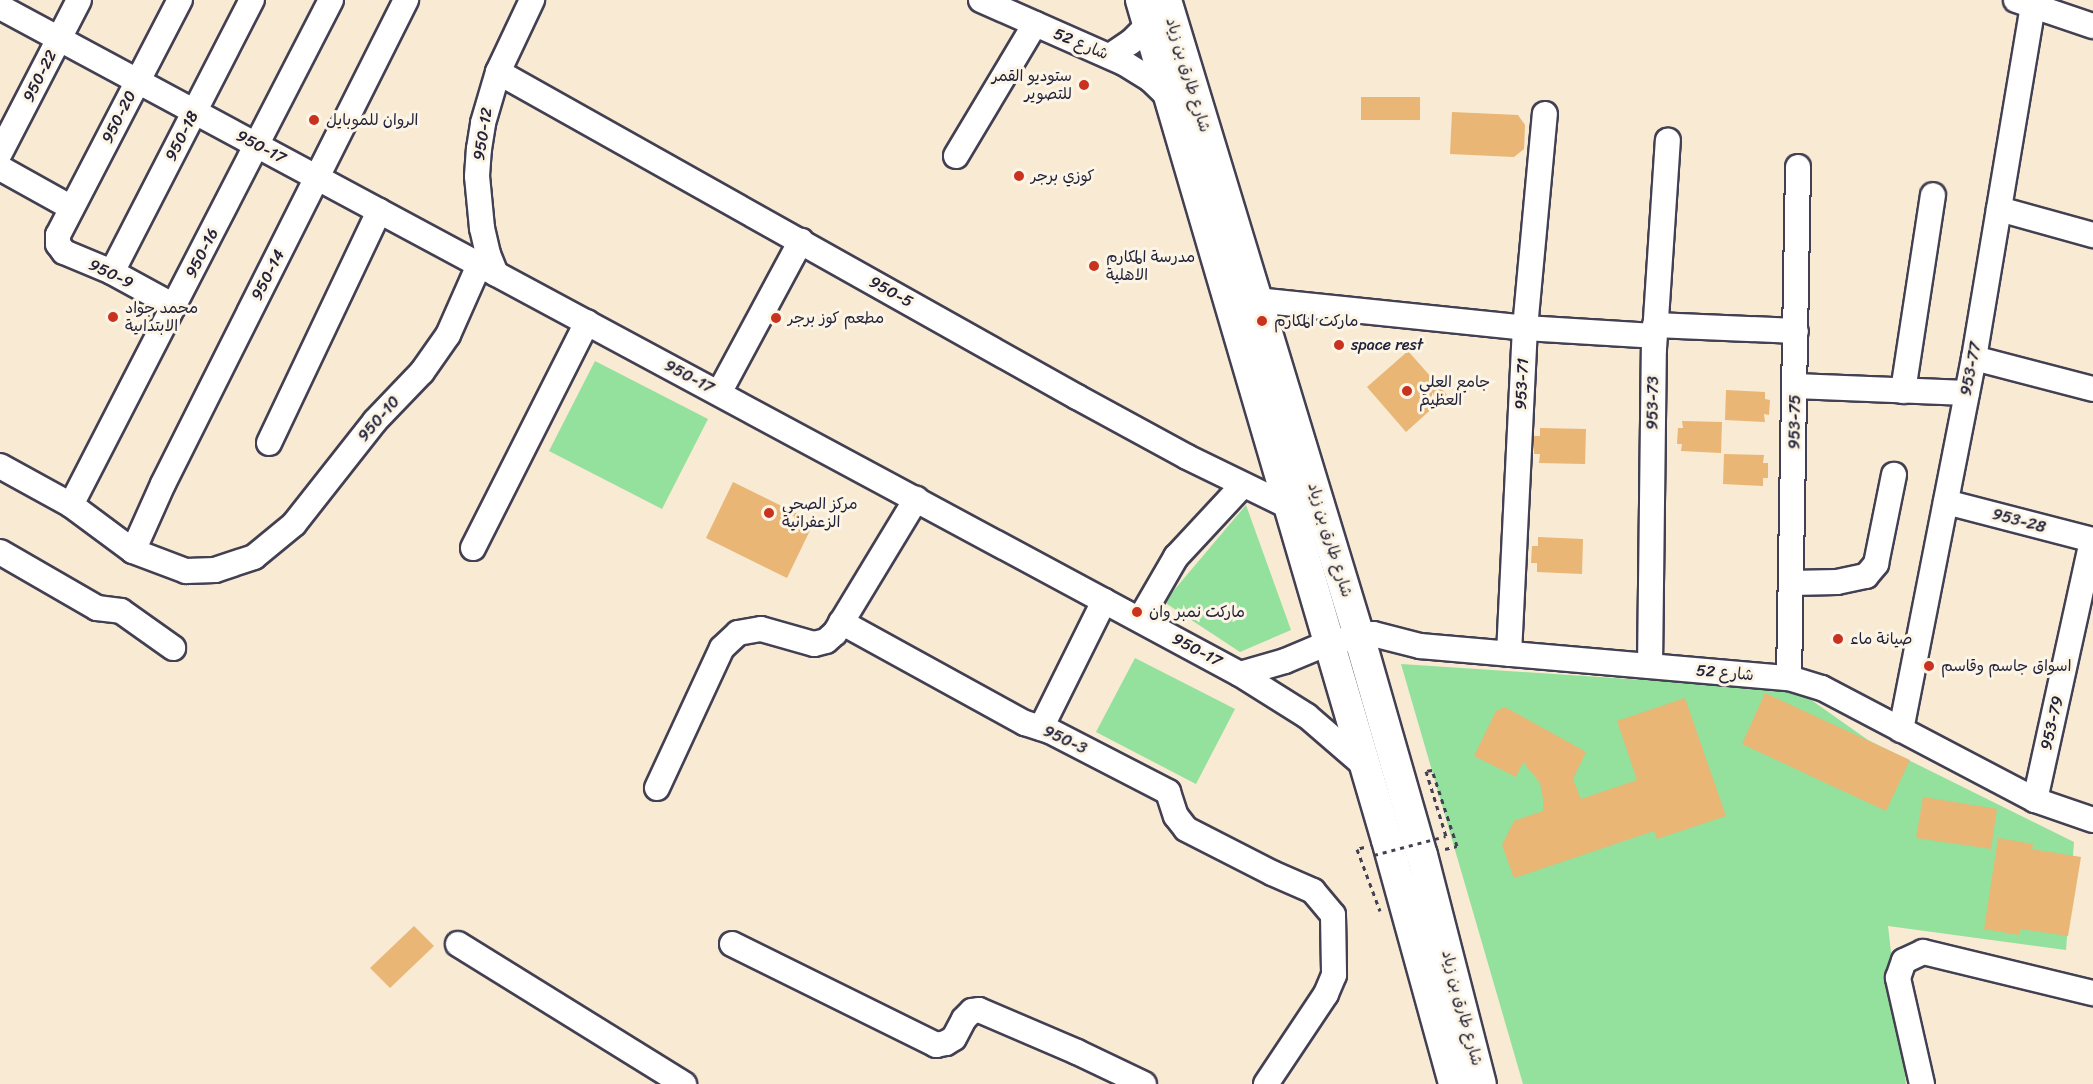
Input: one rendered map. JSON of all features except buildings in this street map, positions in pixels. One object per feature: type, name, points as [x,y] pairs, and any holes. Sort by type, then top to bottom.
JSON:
[{"type":"main road","name":"شارع طارق بن زياد","points":[[1166,0],[1359,636],[1422,855],[1481,1084]]},
{"type":"main road","name":"شارع طارق بن زياد","points":[[1145,12],[1173,100],[1288,506],[1366,767],[1454,1084]]},
{"type":"street","name":"950-22","points":[[0,153],[79,0]]},
{"type":"street","name":"950-20","points":[[58,235],[180,0]]},
{"type":"street","name":"950-18","points":[[112,273],[252,0]]},
{"type":"street","name":"950-16","points":[[71,505],[331,0]]},
{"type":"street","name":"950-14","points":[[133,551],[163,484],[406,0]]},
{"type":"street","name":"950-12","points":[[488,269],[477,176],[483,123],[498,72],[532,0]]},
{"type":"street","name":"شارع 52","points":[[981,0],[1110,56],[1150,79],[1173,100]]},
{"type":"street","points":[[2027,2],[2093,26]]},
{"type":"street","name":"953-77","points":[[1901,730],[1974,358],[1999,208],[2027,2]]},
{"type":"street","name":"950-17","points":[[0,7],[1240,674],[1307,716],[1366,767]]},
{"type":"street","points":[[1110,56],[1131,42],[1145,12]]},
{"type":"street","points":[[956,156],[1035,24]]},
{"type":"street","name":"950-5","points":[[498,72],[1077,398],[1243,485],[1288,506]]},
{"type":"street","name":"953-71","points":[[1509,654],[1525,328],[1545,114]]},
{"type":"street","name":"953-73","points":[[1650,666],[1655,331],[1668,140]]},
{"type":"street","name":"953-75","points":[[1789,678],[1798,167]]},
{"type":"street","points":[[0,168],[72,208]]},
{"type":"street","points":[[1904,391],[1933,195]]},
{"type":"street","points":[[1999,208],[2093,235]]},
{"type":"street","points":[[269,443],[379,211]]},
{"type":"street","name":"950-9","points":[[58,235],[58,244],[64,252],[112,273],[174,306]]},
{"type":"street","points":[[719,393],[801,241]]},
{"type":"street","name":"950-10","points":[[133,551],[186,572],[215,570],[254,557],[294,524],[375,421],[422,372],[448,336],[488,269]]},
{"type":"street","points":[[1256,300],[1525,328],[1796,331]]},
{"type":"street","points":[[473,548],[587,322]]},
{"type":"street","points":[[1974,358],[2093,388]]},
{"type":"street","points":[[1795,386],[1966,393]]},
{"type":"street","points":[[0,466],[71,505],[133,551]]},
{"type":"street","points":[[1791,583],[1837,582],[1866,576],[1876,564],[1894,475]]},
{"type":"street","points":[[1140,620],[1176,557],[1243,485]]},
{"type":"street","points":[[657,788],[722,648],[738,633],[761,629],[814,644],[826,641],[841,622],[916,499]]},
{"type":"street","name":"953-28","points":[[1946,502],[2093,540]]},
{"type":"street","name":"953-79","points":[[2035,800],[2093,540]]},
{"type":"street","points":[[0,552],[97,608],[121,611],[173,648]]},
{"type":"street","points":[[1041,728],[1104,600]]},
{"type":"street","name":"950-3","points":[[841,622],[1025,723],[1041,728],[1168,792],[1176,816],[1186,829],[1272,873],[1313,891],[1333,915],[1334,975],[1326,994],[1266,1084]]},
{"type":"street","name":"شارع 52","points":[[1240,674],[1285,662],[1328,643],[1359,636],[1384,636],[1420,646],[1789,678],[1822,688],[2035,800],[2093,820]]},
{"type":"street","points":[[458,944],[684,1084]]},
{"type":"street","points":[[732,944],[936,1045],[954,1038],[964,1019],[972,1011],[979,1010],[1144,1084]]},
{"type":"street","points":[[1922,1084],[1898,978],[1904,961],[1923,952],[2093,993]]},
{"type":"path","points":[[1374,855],[1446,836],[1426,771],[1432,770],[1454,834]]},
{"type":"green space","points":[[595,361],[708,419],[662,509],[549,451]]},
{"type":"green space","points":[[1246,505],[1291,630],[1240,652],[1164,602]]},
{"type":"green space","points":[[1135,658],[1235,709],[1196,784],[1096,732]]},
{"type":"green space","points":[[1401,664],[1797,690],[1868,740],[2074,842],[2066,950],[1888,926],[1906,1084],[1523,1084]]},
{"type":"place","name":"ستوديو القمر للتصوير","points":[[1084,85]]},
{"type":"place","name":"الروان للموبايل","points":[[314,120]]},
{"type":"place","name":"كوزي برجر","points":[[1019,176]]},
{"type":"place","name":"مدرسة المكارم الاهلية","points":[[1094,266]]},
{"type":"place","name":"محمد جواد الابتداىية","points":[[113,317]]},
{"type":"place","name":"مطعم كوز برجر","points":[[776,318]]},
{"type":"place","name":"ماركت المكارم","points":[[1262,321]]},
{"type":"place","name":"space rest","points":[[1339,345]]},
{"type":"place","name":"جامع العلي العظيم","points":[[1407,391]]},
{"type":"place","name":"مركز الصحي الزعفرانية","points":[[769,513]]},
{"type":"place","name":"ماركت نمبر وان","points":[[1137,612]]},
{"type":"place","name":"صيانة ماء","points":[[1838,639]]},
{"type":"place","name":"اسواق جاسم وقاسم","points":[[1929,666]]}]
